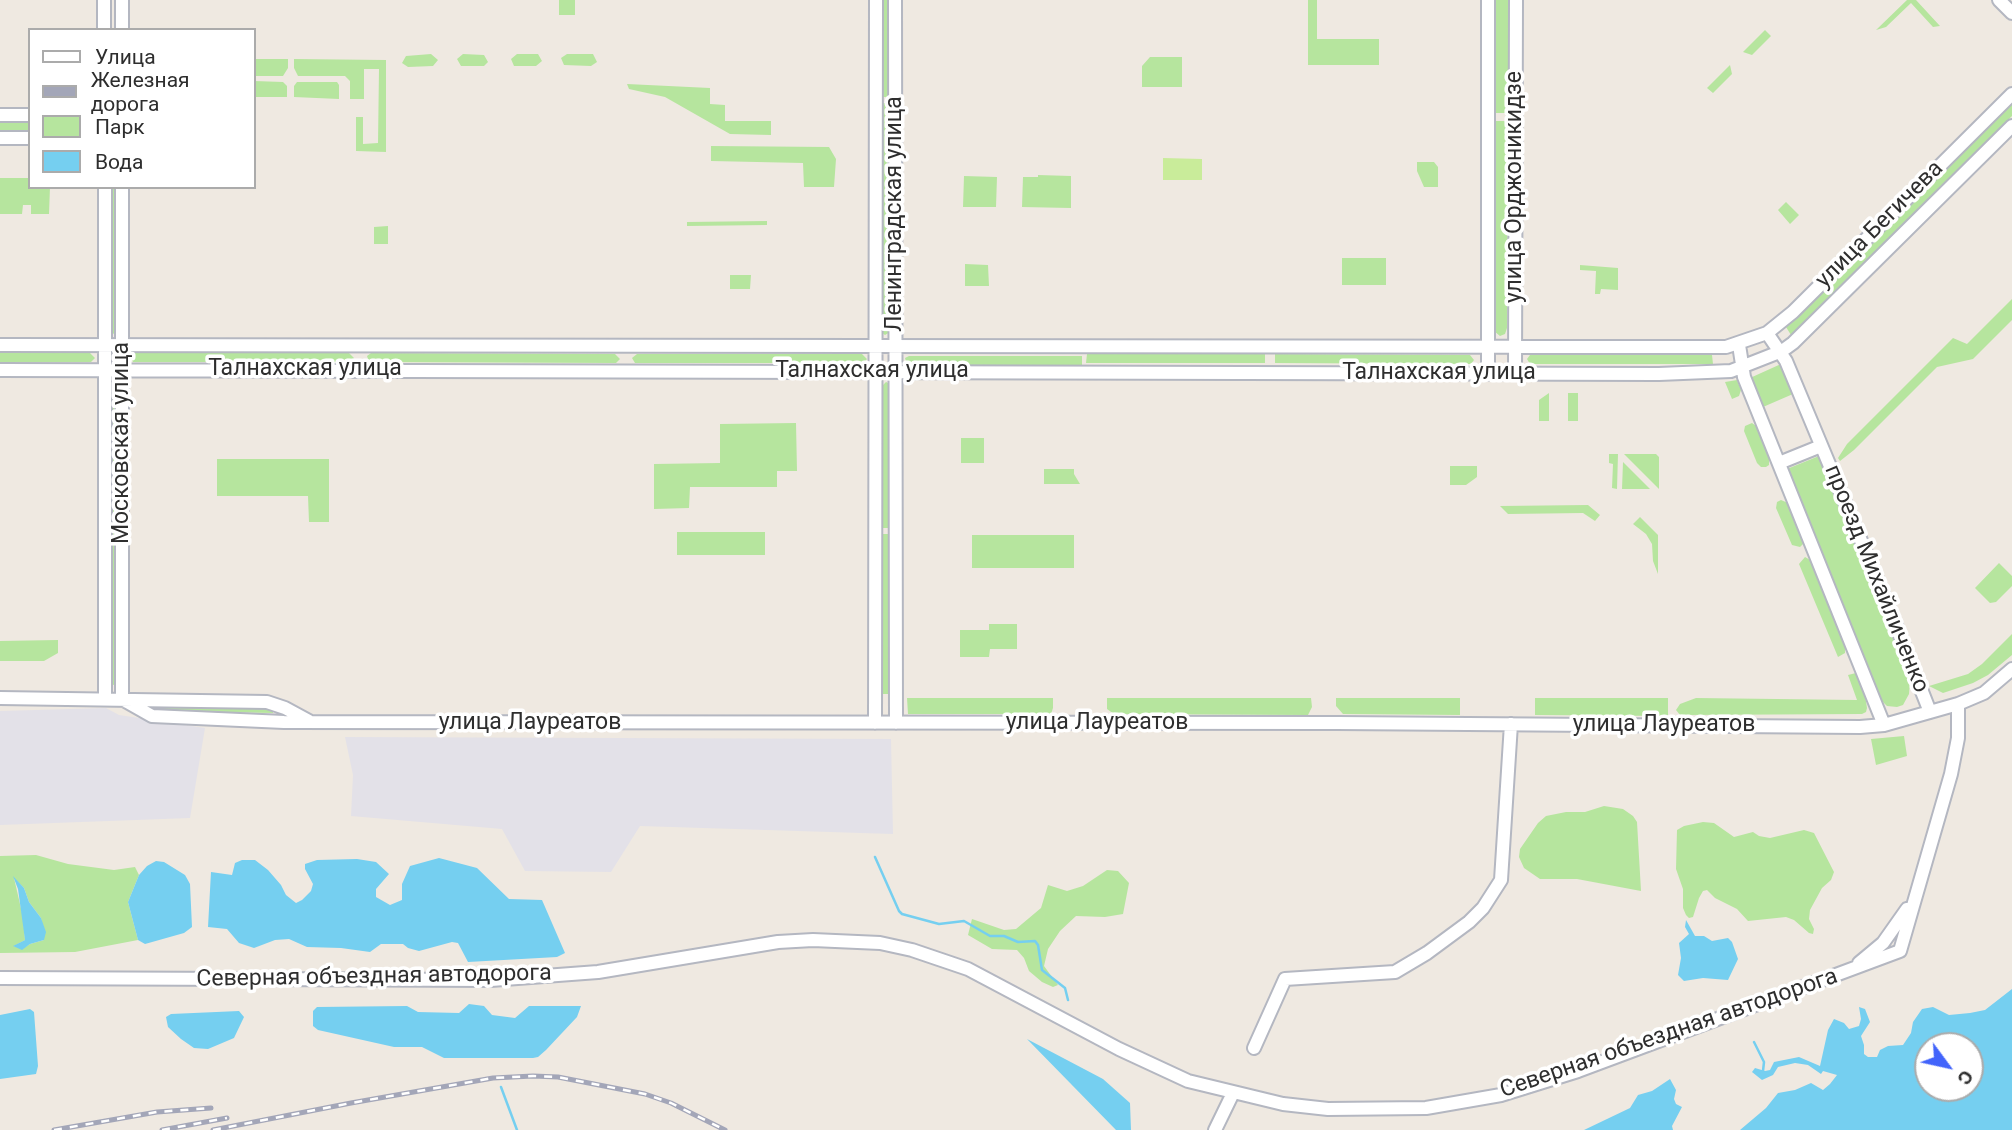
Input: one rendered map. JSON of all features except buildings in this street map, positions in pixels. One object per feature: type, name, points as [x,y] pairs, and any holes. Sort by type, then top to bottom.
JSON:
[{"type":"street","points":[[104,0],[104,28]]},
{"type":"street","points":[[122,0],[122,28]]},
{"type":"street","name":"Ленинградская улица","points":[[875,723],[876,0]]},
{"type":"street","name":"Ленинградская улица","points":[[895,0],[895,723]]},
{"type":"street","name":"улица Орджоникидзе","points":[[1488,0],[1488,372]]},
{"type":"street","name":"улица Орджоникидзе","points":[[1515,374],[1516,0]]},
{"type":"street","points":[[1999,0],[2012,13]]},
{"type":"street","name":"улица Бегичева","points":[[1739,345],[1767,333],[1793,312],[2012,94]]},
{"type":"street","points":[[0,115],[28,115]]},
{"type":"street","name":"улица Бегичева","points":[[1743,368],[1782,351],[1809,328],[2012,126]]},
{"type":"street","points":[[0,138],[28,138]]},
{"type":"street","name":"Московская улица","points":[[105,189],[105,698]]},
{"type":"street","name":"Московская улица","points":[[122,189],[122,699]]},
{"type":"street","name":"проезд Михайличенко","points":[[1767,333],[1782,351],[1891,610],[1930,712]]},
{"type":"street","name":"Талнахская улица","points":[[0,345],[1715,349],[1739,345]]},
{"type":"street","name":"проезд Михайличенко","points":[[1739,345],[1745,377],[1884,725]]},
{"type":"street","name":"Талнахская улица","points":[[0,370],[161,368],[1659,374],[1731,371],[1743,368]]},
{"type":"street","name":"проезд Михайличенко","points":[[1779,463],[1822,446]]},
{"type":"street","name":"улица Лауреатов","points":[[122,699],[141,712],[162,717],[309,722],[1860,727],[1884,725],[1958,704],[1984,693],[2012,669]]},
{"type":"street","name":"улица Лауреатов","points":[[0,698],[267,702],[285,708],[309,722]]},
{"type":"street","name":"Северная объездная автодорога","points":[[0,978],[491,980],[598,972],[778,942],[813,940],[880,943],[912,950],[968,969],[1188,1081],[1283,1104],[1328,1110],[1426,1108],[1501,1095],[1578,1071],[1851,970],[1883,943],[1916,895],[1951,774],[1958,738],[1958,704]]},
{"type":"street","points":[[1254,1048],[1285,979],[1395,972],[1427,953],[1469,922],[1483,908],[1500,880],[1511,724]]},
{"type":"street","points":[[1215,1130],[1233,1093]]},
{"type":"shaded area","points":[[106,708],[119,715],[205,728],[190,818],[0,825],[0,711]]},
{"type":"shaded area","points":[[345,737],[891,739],[893,834],[640,826],[611,872],[525,871],[502,829],[351,816],[353,775]]},
{"type":"green space","points":[[559,0],[575,0],[575,15],[559,15]]},
{"type":"green space","points":[[881,0],[891,0],[891,97],[881,97]]},
{"type":"green space","points":[[1308,0],[1317,0],[1317,39],[1379,39],[1379,65],[1308,65]]},
{"type":"green space","points":[[1494,0],[1508,0],[1508,113],[1494,113]]},
{"type":"green space","points":[[1907,0],[1916,0],[1940,26],[1933,27],[1911,3],[1886,27],[1876,30]]},
{"type":"green space","points":[[1765,30],[1771,36],[1752,55],[1743,52]]},
{"type":"green space","points":[[431,54],[438,60],[433,66],[408,67],[402,63],[406,56]]},
{"type":"green space","points":[[463,54],[484,55],[488,62],[484,66],[461,66],[457,59]]},
{"type":"green space","points":[[517,54],[538,54],[542,61],[536,66],[514,66],[511,59]]},
{"type":"green space","points":[[567,54],[593,54],[597,62],[591,66],[564,65],[561,58]]},
{"type":"green space","points":[[1150,57],[1182,57],[1182,87],[1142,87],[1142,66]]},
{"type":"green space","points":[[256,59],[288,59],[288,68],[283,76],[256,76]]},
{"type":"green space","points":[[294,59],[386,60],[386,152],[356,151],[356,117],[363,117],[363,144],[378,143],[379,69],[364,69],[364,99],[350,99],[350,81],[345,76],[298,76]]},
{"type":"green space","points":[[1730,65],[1732,74],[1713,93],[1707,88]]},
{"type":"green space","points":[[256,81],[283,82],[287,86],[287,97],[256,97]]},
{"type":"green space","points":[[297,82],[337,82],[339,99],[294,97],[294,86]]},
{"type":"green space","points":[[627,84],[710,88],[710,104],[725,105],[725,121],[771,121],[771,135],[730,134],[665,97],[629,89]]},
{"type":"green space","points":[[2012,102],[2012,116],[1791,335],[1786,327]]},
{"type":"green space","points":[[881,103],[891,103],[890,332],[885,335],[881,332]]},
{"type":"green space","points":[[1494,121],[1508,121],[1507,328],[1505,334],[1500,336],[1494,331]]},
{"type":"green space","points":[[0,123],[28,123],[28,132],[0,132]]},
{"type":"green space","points":[[711,146],[829,147],[836,159],[834,187],[804,187],[803,163],[711,161]]},
{"type":"green space","points":[[1163,158],[1202,159],[1202,180],[1163,180]]},
{"type":"green space","points":[[1417,162],[1434,162],[1438,167],[1438,187],[1424,187],[1417,171]]},
{"type":"green space","points":[[964,176],[997,177],[996,207],[963,207]]},
{"type":"green space","points":[[1071,176],[1071,208],[1022,207],[1023,177]]},
{"type":"green space","points":[[0,178],[28,178],[28,189],[50,189],[49,214],[31,214],[31,205],[23,205],[22,214],[0,214]]},
{"type":"green space","points":[[109,189],[118,189],[116,333],[111,332]]},
{"type":"green space","points":[[1786,202],[1799,215],[1790,224],[1778,210]]},
{"type":"green space","points":[[767,221],[767,225],[687,226],[687,222]]},
{"type":"green space","points":[[388,226],[388,244],[374,244],[374,227]]},
{"type":"green space","points":[[1342,258],[1386,258],[1386,285],[1342,285]]},
{"type":"green space","points":[[965,264],[988,265],[989,286],[965,286]]},
{"type":"green space","points":[[1580,265],[1618,268],[1618,290],[1601,289],[1600,294],[1595,294],[1596,271],[1580,270]]},
{"type":"green space","points":[[730,275],[751,275],[750,289],[730,289]]},
{"type":"green space","points":[[2012,299],[2012,320],[1973,359],[1937,367],[1840,461],[1838,458],[1847,444],[1953,338],[1967,344]]},
{"type":"green space","points":[[0,353],[90,353],[95,358],[91,362],[0,362]]},
{"type":"green space","points":[[135,353],[349,353],[354,358],[351,362],[133,362],[130,356]]},
{"type":"green space","points":[[371,353],[615,354],[620,359],[616,363],[369,362],[367,356]]},
{"type":"green space","points":[[637,354],[862,354],[867,359],[864,363],[635,363],[632,358]]},
{"type":"green space","points":[[1087,354],[1265,354],[1265,363],[1086,363]]},
{"type":"green space","points":[[1275,354],[1470,355],[1474,360],[1471,364],[1275,363]]},
{"type":"green space","points":[[1530,355],[1712,355],[1713,364],[1530,364],[1527,359]]},
{"type":"green space","points":[[1082,356],[1082,365],[907,365],[905,358]]},
{"type":"green space","points":[[1781,364],[1793,394],[1763,407],[1750,378]]},
{"type":"green space","points":[[111,380],[117,384],[117,490],[108,491],[108,382]]},
{"type":"green space","points":[[1737,380],[1741,390],[1739,396],[1732,399],[1725,382]]},
{"type":"green space","points":[[886,382],[890,384],[891,528],[881,528],[881,387]]},
{"type":"green space","points":[[1549,393],[1549,421],[1539,421],[1539,400]]},
{"type":"green space","points":[[1568,393],[1578,393],[1578,421],[1568,421]]},
{"type":"green space","points":[[796,423],[797,471],[777,471],[777,487],[690,487],[689,508],[654,509],[654,464],[720,463],[720,424]]},
{"type":"green space","points":[[1752,423],[1756,426],[1769,458],[1769,465],[1766,467],[1757,463],[1744,431],[1745,426]]},
{"type":"green space","points":[[961,438],[984,438],[984,463],[961,463]]},
{"type":"green space","points":[[1609,454],[1618,454],[1617,489],[1612,488],[1613,464],[1609,463]]},
{"type":"green space","points":[[1624,454],[1656,454],[1659,457],[1659,489]]},
{"type":"green space","points":[[1819,456],[1910,681],[1909,694],[1903,705],[1897,707],[1887,706],[1881,700],[1787,469]]},
{"type":"green space","points":[[217,459],[329,459],[329,522],[309,522],[308,496],[217,496]]},
{"type":"green space","points":[[1623,462],[1650,489],[1622,489]]},
{"type":"green space","points":[[1450,466],[1477,466],[1477,477],[1466,485],[1450,485]]},
{"type":"green space","points":[[1044,469],[1074,469],[1080,484],[1044,484]]},
{"type":"green space","points":[[108,497],[117,497],[117,684],[113,685],[111,684]]},
{"type":"green space","points":[[1781,500],[1788,503],[1803,539],[1800,547],[1792,545],[1776,508],[1777,502]]},
{"type":"green space","points":[[1588,505],[1600,515],[1595,521],[1583,513],[1508,514],[1500,506]]},
{"type":"green space","points":[[1640,517],[1658,535],[1658,574],[1653,561],[1652,544],[1646,534],[1633,524]]},
{"type":"green space","points":[[677,532],[765,532],[765,555],[677,555]]},
{"type":"green space","points":[[881,534],[891,534],[891,694],[882,694]]},
{"type":"green space","points":[[972,535],[1074,535],[1074,568],[972,568]]},
{"type":"green space","points":[[1805,557],[1812,561],[1845,641],[1845,653],[1838,657],[1799,564]]},
{"type":"green space","points":[[1999,563],[2012,576],[2012,586],[1996,602],[1990,603],[1975,588]]},
{"type":"green space","points":[[989,624],[1017,624],[1017,649],[990,649],[989,657],[960,657],[960,630],[989,630]]},
{"type":"green space","points":[[2012,634],[2012,655],[1988,675],[1943,693],[1929,686],[1968,674]]},
{"type":"green space","points":[[58,640],[58,653],[44,661],[0,661],[0,641]]},
{"type":"green space","points":[[1856,673],[1867,708],[1862,714],[1680,715],[1676,710],[1680,704],[1696,698],[1857,700],[1848,675]]},
{"type":"green space","points":[[907,698],[1053,698],[1053,708],[1051,714],[908,714]]},
{"type":"green space","points":[[1107,698],[1311,698],[1312,707],[1308,715],[1114,714],[1107,709]]},
{"type":"green space","points":[[1336,698],[1460,698],[1460,715],[1343,714],[1336,706]]},
{"type":"green space","points":[[1535,698],[1668,698],[1668,716],[1535,715]]},
{"type":"green space","points":[[156,706],[273,708],[273,713],[156,711]]},
{"type":"green space","points":[[1904,736],[1907,756],[1876,765],[1871,739]]},
{"type":"green space","points":[[1604,806],[1623,809],[1637,822],[1641,891],[1577,879],[1540,879],[1524,868],[1519,857],[1520,849],[1546,816],[1585,812]]},
{"type":"green space","points":[[1703,822],[1714,823],[1734,837],[1753,832],[1770,838],[1804,830],[1814,833],[1834,872],[1810,910],[1809,919],[1814,929],[1813,934],[1786,917],[1748,921],[1737,909],[1715,898],[1707,890],[1703,891],[1699,898],[1693,917],[1686,915],[1683,908],[1683,889],[1676,869],[1677,830]]},
{"type":"green space","points":[[36,855],[68,864],[114,870],[135,867],[139,875],[128,902],[138,940],[75,952],[0,953],[0,856]],"holes":[[[14,878],[24,888],[29,902],[41,918],[44,940],[22,949],[14,946],[25,940]]]},
{"type":"green space","points":[[1107,870],[1118,871],[1129,883],[1123,914],[1105,917],[1076,916],[1060,931],[1048,949],[1044,966],[1058,985],[1053,987],[1042,982],[1029,971],[1024,958],[1017,950],[992,949],[968,935],[972,919],[1004,930],[1016,929],[1041,908],[1048,885],[1067,891],[1083,886]]},
{"type":"water","points":[[439,858],[477,868],[509,899],[542,900],[565,953],[557,957],[468,962],[458,943],[452,942],[419,951],[403,944],[381,944],[370,952],[307,947],[289,939],[275,940],[254,948],[239,943],[227,929],[208,927],[211,872],[232,875],[235,863],[242,860],[255,860],[268,870],[286,895],[296,903],[311,891],[313,884],[305,864],[317,860],[357,859],[376,862],[389,874],[376,889],[376,897],[390,905],[402,900],[402,884],[410,866]]},
{"type":"water","points":[[156,861],[164,862],[185,875],[190,884],[192,927],[184,933],[145,944],[138,940],[128,902],[139,875]]},
{"type":"water","points":[[13,876],[24,888],[46,932],[44,940],[30,944],[22,950],[13,946],[25,940],[18,889]]},
{"type":"water","points":[[1686,920],[1695,936],[1704,936],[1712,941],[1728,938],[1732,942],[1738,959],[1728,980],[1703,978],[1684,981],[1678,975],[1681,958],[1679,943],[1689,934],[1685,927]]},
{"type":"water","points":[[2012,989],[2012,1130],[1740,1130],[1766,1108],[1778,1093],[1811,1083],[1823,1090],[1830,1084],[1837,1075],[1823,1071],[1821,1074],[1808,1065],[1795,1063],[1778,1067],[1773,1075],[1762,1080],[1752,1072],[1755,1068],[1770,1070],[1774,1062],[1799,1057],[1820,1066],[1828,1030],[1834,1019],[1844,1023],[1849,1029],[1859,1026],[1859,1007],[1865,1009],[1870,1022],[1861,1036],[1864,1054],[1877,1057],[1880,1050],[1888,1046],[1903,1045],[1922,1009],[1933,1007],[1949,1015],[1985,1010]]},
{"type":"water","points":[[469,1004],[484,1006],[492,1015],[515,1018],[529,1006],[581,1006],[577,1017],[546,1050],[533,1058],[444,1058],[422,1047],[394,1047],[318,1030],[313,1026],[313,1011],[317,1007],[407,1006],[418,1012],[459,1013]]},
{"type":"water","points":[[30,1009],[34,1012],[38,1066],[36,1074],[0,1079],[0,1015]]},
{"type":"water","points":[[239,1011],[244,1017],[234,1038],[208,1049],[194,1048],[181,1039],[168,1027],[166,1017],[171,1014]]},
{"type":"water","points":[[1027,1039],[1103,1079],[1130,1103],[1131,1130],[1116,1130]]},
{"type":"water","points":[[1670,1079],[1676,1090],[1676,1104],[1682,1107],[1672,1126],[1673,1130],[1584,1130],[1630,1108],[1638,1095],[1652,1091]]},
{"type":"waterway","points":[[875,857],[902,914],[939,924],[964,921],[990,936],[1004,936],[1018,942],[1035,941],[1042,970],[1065,988],[1068,1000]]},
{"type":"waterway","points":[[1754,1042],[1764,1062],[1763,1071]]},
{"type":"waterway","points":[[501,1087],[517,1130]]},
{"type":"railway","points":[[213,1130],[493,1078],[533,1076],[558,1077],[645,1094],[671,1103],[725,1130]]},
{"type":"railway","points":[[54,1130],[157,1112],[211,1108]]},
{"type":"railway","points":[[162,1130],[227,1118]]}]
